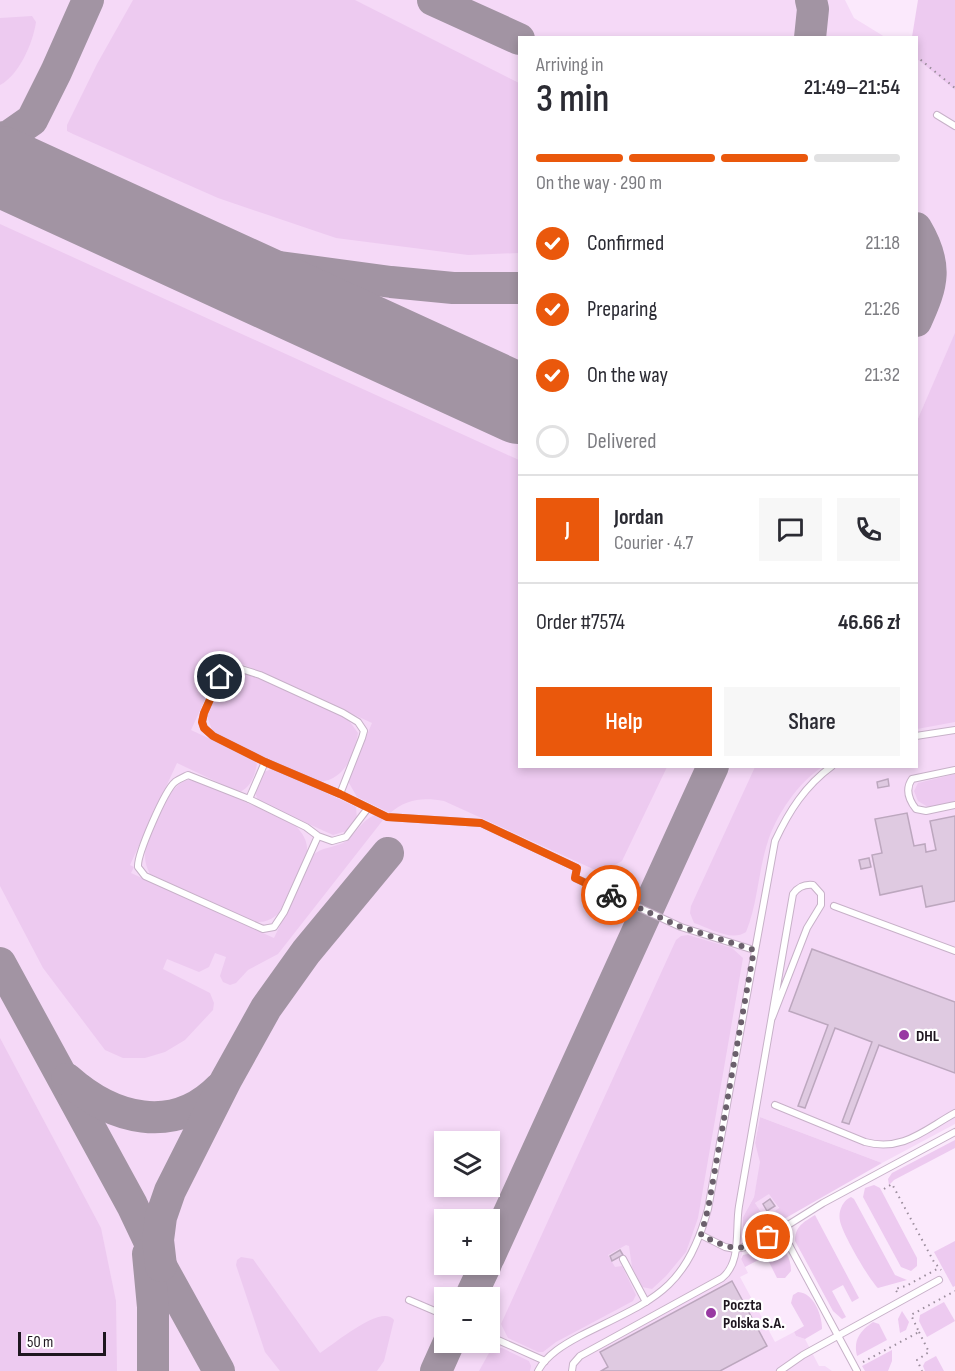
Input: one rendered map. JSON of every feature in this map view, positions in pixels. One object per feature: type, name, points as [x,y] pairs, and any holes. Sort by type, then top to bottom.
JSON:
[{"type":"lane","points":[[937,115],[955,126]]},
{"type":"lane","points":[[340,794],[364,731],[358,722],[260,675],[240,668],[230,668],[220,677],[204,713],[204,728],[213,736],[387,817],[481,823],[577,868],[575,878],[636,907],[699,933],[754,950]]},
{"type":"lane","points":[[918,736],[955,730]]},
{"type":"lane","points":[[249,800],[265,762]]},
{"type":"lane","points":[[538,1371],[545,1361],[565,1344],[646,1302],[671,1285],[701,1235],[708,1209],[775,841],[799,797],[829,768]]},
{"type":"lane","points":[[955,770],[912,779],[908,784],[908,793],[916,809],[926,811],[955,805]]},
{"type":"lane","points":[[318,836],[284,912],[277,924],[269,929],[263,929],[218,910],[145,876],[138,861],[167,791],[175,782],[188,775],[249,800],[332,841],[346,837],[368,808]]},
{"type":"lane","points":[[572,1371],[573,1364],[580,1356],[722,1278],[733,1264],[739,1206],[793,894],[800,886],[813,885],[821,894],[821,905],[807,928],[772,1018]]},
{"type":"lane","points":[[834,906],[955,951]]},
{"type":"lane","points":[[775,1105],[880,1146],[908,1141],[955,1113]]},
{"type":"lane","points":[[701,1235],[725,1247],[735,1249],[756,1245],[822,1204],[955,1132]]},
{"type":"lane","points":[[781,1230],[856,1369]]},
{"type":"lane","points":[[623,1259],[646,1302]]},
{"type":"lane","points":[[780,1371],[803,1355],[941,1278]]},
{"type":"lane","points":[[409,1300],[434,1311]]},
{"type":"lane","points":[[500,1341],[545,1361]]},
{"type":"path","points":[[918,58],[955,88]]},
{"type":"path","points":[[884,1189],[892,1184],[941,1278]]},
{"type":"path","points":[[922,1371],[917,1360],[929,1352],[911,1315],[955,1291]]},
{"type":"path","points":[[856,1369],[919,1332]]},
{"type":"shaded area","points":[[0,0],[845,0],[854,18],[883,36],[518,36],[518,768],[918,768],[918,60],[955,90],[955,1124],[882,1163],[760,1117],[755,1143],[761,1162],[754,1197],[743,1217],[741,1259],[748,1273],[740,1277],[775,1342],[794,1332],[796,1336],[805,1339],[819,1366],[825,1366],[832,1371],[0,1371]]},
{"type":"shaded area","points":[[133,0],[355,0],[518,82],[518,253],[468,255],[336,238],[218,198],[67,131],[67,125],[97,64]]},
{"type":"shaded area","points":[[918,0],[955,0],[955,90],[918,60],[918,36],[912,36]]},
{"type":"shaded area","points":[[32,16],[36,22],[24,58],[13,74],[0,85],[0,18]]},
{"type":"shaded area","points":[[0,224],[518,460],[518,768],[667,768],[622,861],[605,870],[593,869],[444,801],[415,800],[390,813],[357,797],[349,783],[349,777],[372,723],[225,656],[191,730],[253,759],[257,764],[253,777],[246,788],[238,792],[177,763],[130,865],[134,867],[131,873],[274,938],[313,855],[343,843],[375,815],[383,820],[278,954],[248,970],[236,983],[230,985],[223,982],[220,976],[226,957],[215,953],[209,967],[199,972],[167,959],[163,969],[210,993],[214,1003],[213,1010],[185,1040],[165,1052],[145,1058],[123,1058],[105,1050],[43,968],[0,886]]},
{"type":"shaded area","points":[[955,333],[955,722],[918,729],[918,419]]},
{"type":"shaded area","points":[[238,671],[251,673],[340,713],[350,722],[358,733],[354,750],[347,765],[336,777],[319,782],[221,738],[212,730],[206,713],[211,700],[221,682]]},
{"type":"shaded area","points":[[274,768],[356,807],[357,819],[347,831],[333,835],[258,801],[255,792],[264,772]]},
{"type":"shaded area","points":[[755,768],[821,768],[797,790],[772,831],[746,932],[734,936],[727,935],[694,923],[690,913],[691,906]]},
{"type":"shaded area","points":[[955,774],[955,802],[928,807],[918,801],[914,791],[918,783]]},
{"type":"shaded area","points":[[187,780],[201,781],[296,826],[303,835],[307,853],[279,913],[272,918],[260,922],[247,920],[150,874],[145,854],[157,819],[173,791]]},
{"type":"shaded area","points":[[688,935],[732,948],[743,958],[698,1218],[686,1252],[652,1289],[642,1287],[632,1267],[629,1246],[626,1245],[608,1255],[615,1267],[622,1266],[636,1295],[633,1301],[556,1342],[543,1352],[538,1352],[508,1338],[501,1324],[676,940]]},
{"type":"shaded area","points":[[0,1038],[101,1228],[116,1301],[117,1371],[0,1371]]},
{"type":"shaded area","points":[[760,1117],[882,1163],[784,1219],[779,1217],[775,1211],[779,1208],[769,1194],[755,1203],[765,1218],[770,1215],[774,1221],[773,1226],[751,1240],[743,1242],[743,1217],[754,1197],[760,1162],[755,1143]]},
{"type":"shaded area","points":[[955,1140],[955,1148],[894,1180],[889,1185],[888,1179],[892,1173]]},
{"type":"shaded area","points":[[874,1185],[880,1188],[917,1258],[917,1266],[911,1271],[901,1267],[863,1197],[865,1188]]},
{"type":"shaded area","points":[[770,1193],[779,1209],[765,1218],[755,1203]]},
{"type":"shaded area","points":[[851,1197],[895,1275],[907,1280],[878,1288],[869,1276],[851,1246],[840,1221],[841,1207]]},
{"type":"shaded area","points":[[815,1215],[859,1298],[852,1302],[843,1285],[832,1291],[846,1317],[842,1319],[833,1311],[795,1241],[798,1228]]},
{"type":"shaded area","points":[[955,1241],[955,1286],[953,1287],[934,1252]]},
{"type":"shaded area","points":[[772,1244],[784,1251],[790,1261],[791,1271],[785,1278],[777,1278],[766,1256],[745,1267],[741,1259],[743,1255]]},
{"type":"shaded area","points":[[241,1257],[253,1259],[320,1353],[369,1321],[388,1316],[394,1320],[384,1361],[377,1371],[280,1371],[265,1352],[236,1265],[237,1260]]},
{"type":"shaded area","points":[[798,1292],[804,1293],[813,1300],[822,1323],[822,1329],[805,1339],[796,1336],[794,1332],[804,1326],[791,1303],[793,1295]]},
{"type":"shaded area","points":[[944,1302],[955,1321],[927,1337],[919,1321],[920,1315]]},
{"type":"shaded area","points":[[902,1311],[909,1322],[906,1330],[900,1333],[898,1319]]},
{"type":"shaded area","points":[[873,1322],[879,1324],[887,1340],[857,1356],[856,1345],[859,1336]]},
{"type":"shaded area","points":[[500,1348],[529,1361],[531,1366],[530,1371],[479,1371],[489,1353],[500,1353]]},
{"type":"shaded area","points":[[892,1350],[892,1361],[888,1371],[865,1371],[862,1366]]},
{"type":"shaded area","points":[[936,1356],[944,1371],[925,1371],[923,1366],[925,1362]]},
{"type":"building","points":[[888,779],[889,786],[878,788],[877,782]]},
{"type":"building","points":[[907,813],[914,846],[925,844],[926,852],[936,850],[930,821],[955,816],[955,901],[926,907],[922,886],[880,895],[872,855],[882,853],[875,819]]},
{"type":"building","points":[[869,858],[871,867],[861,869],[859,860]]},
{"type":"building","name":"DHL","points":[[812,949],[955,1002],[955,1073],[879,1045],[849,1124],[842,1122],[872,1042],[835,1028],[805,1108],[798,1106],[828,1025],[789,1011]]},
{"type":"building","points":[[770,1199],[775,1206],[767,1211],[763,1204]]},
{"type":"building","points":[[620,1250],[623,1255],[612,1261],[610,1256]]},
{"type":"building","name":"Poczta Polska S.A.","points":[[732,1281],[767,1346],[720,1371],[601,1371],[608,1367],[600,1352]]},
{"type":"taxiway","points":[[0,138],[9,136],[32,120],[88,0]]},
{"type":"taxiway","points":[[433,0],[518,39]]},
{"type":"taxiway","points":[[810,36],[813,9],[811,0]]},
{"type":"taxiway","points":[[101,213],[257,264],[453,288],[518,288]]},
{"type":"taxiway","points":[[918,232],[928,253],[931,274],[918,316]]},
{"type":"taxiway","points":[[500,1233],[712,768]]},
{"type":"taxiway","points":[[161,1266],[158,1240],[161,1217],[170,1191],[226,1080],[266,1008],[306,952],[388,853]]},
{"type":"taxiway","points":[[0,963],[132,1205],[161,1266],[219,1371]]},
{"type":"taxiway","points":[[67,1079],[103,1104],[123,1112],[143,1116],[163,1117],[183,1112],[202,1103],[220,1088]]},
{"type":"taxiway","points":[[148,1254],[153,1307],[153,1371]]},
{"type":"taxiway","points":[[475,1287],[481,1275]]},
{"type":"taxiway","points":[[436,1371],[444,1353]]},
{"type":"runway","points":[[0,166],[518,404]]},
{"type":"way so far","points":[[611,895],[681,927],[754,950],[708,1209],[701,1235],[725,1247],[735,1249],[756,1245],[768,1237]]},
{"type":"place","name":"DHL","points":[[904,1035]]},
{"type":"place","name":"Poczta Polska S.A.","points":[[711,1313]]},
{"type":"route","points":[[220,677],[202,722],[204,728],[213,736],[387,817],[481,823],[577,868],[575,878],[611,895]]}]
